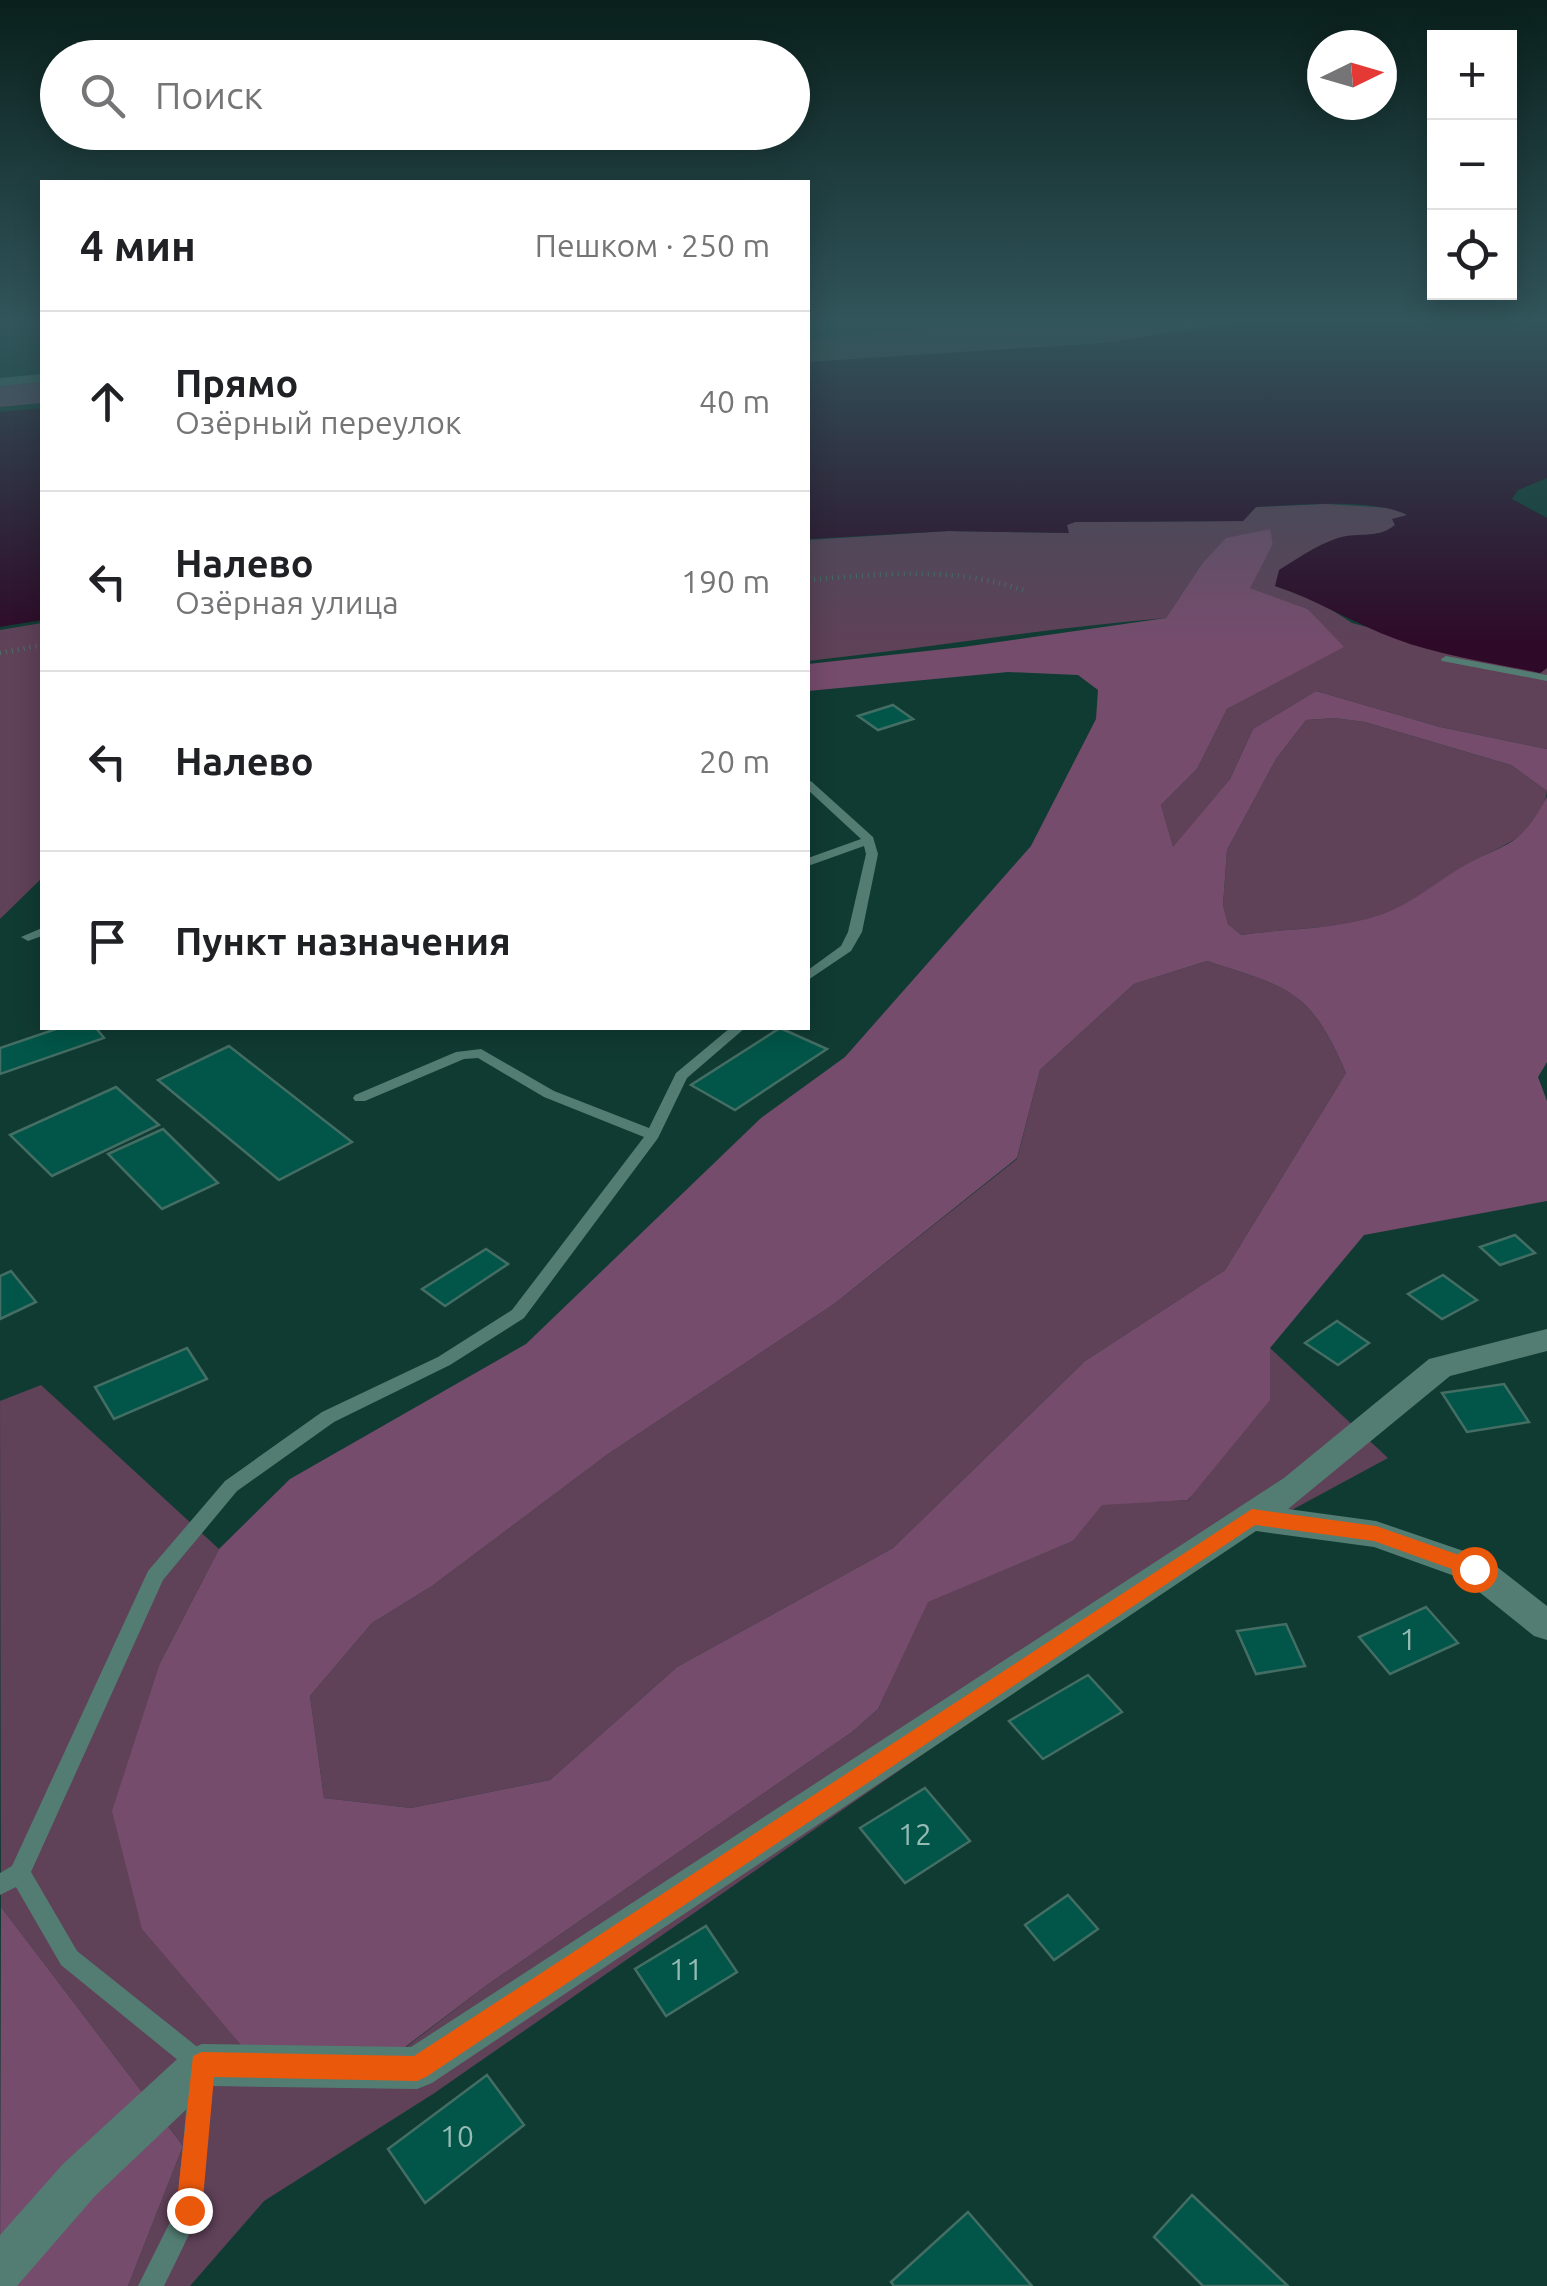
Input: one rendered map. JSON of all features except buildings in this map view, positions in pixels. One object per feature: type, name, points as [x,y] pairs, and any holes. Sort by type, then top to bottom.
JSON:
[{"type":"street","points":[[0,2270],[79,2180],[202,2065],[417,2068],[1296,1488],[1440,1368],[1547,1340]]},
{"type":"street","points":[[1252,1517],[1376,1534],[1474,1569],[1547,1626]]},
{"type":"lane","points":[[1446,659],[1547,678]]},
{"type":"lane","points":[[810,786],[870,840],[870,872],[855,932],[846,948],[810,975]]},
{"type":"lane","points":[[810,861],[870,840]]},
{"type":"lane","points":[[151,2286],[189,2210],[202,2065],[69,1958],[10,1879],[155,1576],[231,1486],[328,1416],[444,1361],[518,1314],[653,1135],[681,1076],[736,1030]]},
{"type":"lane","points":[[360,1098],[460,1055],[481,1053],[549,1094],[653,1135]]},
{"type":"path","points":[[810,580],[910,571],[999,582],[1024,590]]},
{"type":"path","points":[[0,653],[40,645]]},
{"type":"shaded area","points":[[0,429],[40,429],[40,620],[0,627]]},
{"type":"shaded area","points":[[810,429],[1547,429],[1547,478],[1518,490],[1512,499],[1547,518],[1547,668],[1540,673],[1413,645],[1275,586],[1279,570],[1313,549],[1343,537],[1388,530],[1395,525],[1392,519],[1407,515],[1393,510],[1334,504],[1256,507],[1243,521],[1075,522],[1067,525],[1069,533],[949,531],[810,539]]},
{"type":"shaded area","points":[[1326,504],[1391,508],[1409,515],[1393,520],[1395,525],[1386,532],[1369,535],[1275,586],[1315,599],[1352,623],[1540,673],[1547,668],[1547,749],[1440,727],[1316,691],[1253,729],[1230,779],[1173,848],[1161,805],[1197,769],[1227,709],[1343,647],[1308,609],[1249,588],[1273,544],[1269,529],[1201,565],[1166,618],[810,661],[810,540],[949,531],[1068,533],[1066,525],[1075,522],[1243,521],[1256,507]]},
{"type":"shaded area","points":[[1270,529],[1273,544],[1250,588],[1308,609],[1344,647],[1227,709],[1197,769],[1161,805],[1173,847],[1230,779],[1253,729],[1316,691],[1440,727],[1547,749],[1547,791],[1511,765],[1365,722],[1306,720],[1276,759],[1227,850],[1223,905],[1228,924],[1241,935],[1329,926],[1380,915],[1510,843],[1528,827],[1547,797],[1547,1062],[1538,1077],[1547,1101],[1547,1201],[1364,1235],[1270,1348],[1270,1400],[1188,1500],[1102,1505],[1073,1541],[928,1602],[878,1709],[852,1732],[487,1985],[405,2047],[243,2047],[142,1929],[112,1811],[160,1663],[219,1549],[290,1479],[526,1344],[761,1118],[845,1057],[1031,846],[1096,719],[1098,690],[1078,675],[1008,672],[810,691],[810,664],[1166,618],[1201,565],[1226,538]],"holes":[[[1207,961],[1258,978],[1294,996],[1308,1008],[1321,1024],[1346,1073],[1225,1270],[1085,1361],[893,1548],[677,1667],[550,1780],[411,1808],[324,1798],[310,1696],[372,1623],[432,1586],[608,1454],[834,1304],[1017,1158],[1040,1070],[1134,984]]]},
{"type":"shaded area","points":[[40,623],[40,880],[0,919],[0,630]]},
{"type":"shaded area","points":[[1306,720],[1365,722],[1511,765],[1547,791],[1543,807],[1513,840],[1390,912],[1345,924],[1241,935],[1228,924],[1223,905],[1227,850],[1276,759]]},
{"type":"shaded area","points":[[1207,961],[1258,978],[1294,996],[1321,1024],[1346,1073],[1225,1270],[1085,1361],[893,1548],[677,1667],[550,1780],[411,1808],[324,1798],[310,1696],[372,1623],[432,1586],[608,1454],[834,1304],[1017,1159],[1040,1070],[1134,984]]},
{"type":"shaded area","points":[[1270,1348],[1388,1458],[1216,1551],[433,2094],[264,2201],[190,2286],[128,2286],[183,2146],[1,1907],[0,1401],[41,1385],[219,1549],[160,1663],[406,2047],[487,1985],[852,1732],[878,1709],[927,1602],[1073,1541],[1102,1504],[1189,1500]]},
{"type":"shaded area","points":[[1,1907],[183,2146],[128,2286],[0,2286]]},
{"type":"route","points":[[189,2210],[202,2065],[417,2068],[1252,1517],[1376,1534],[1474,1569]]}]
